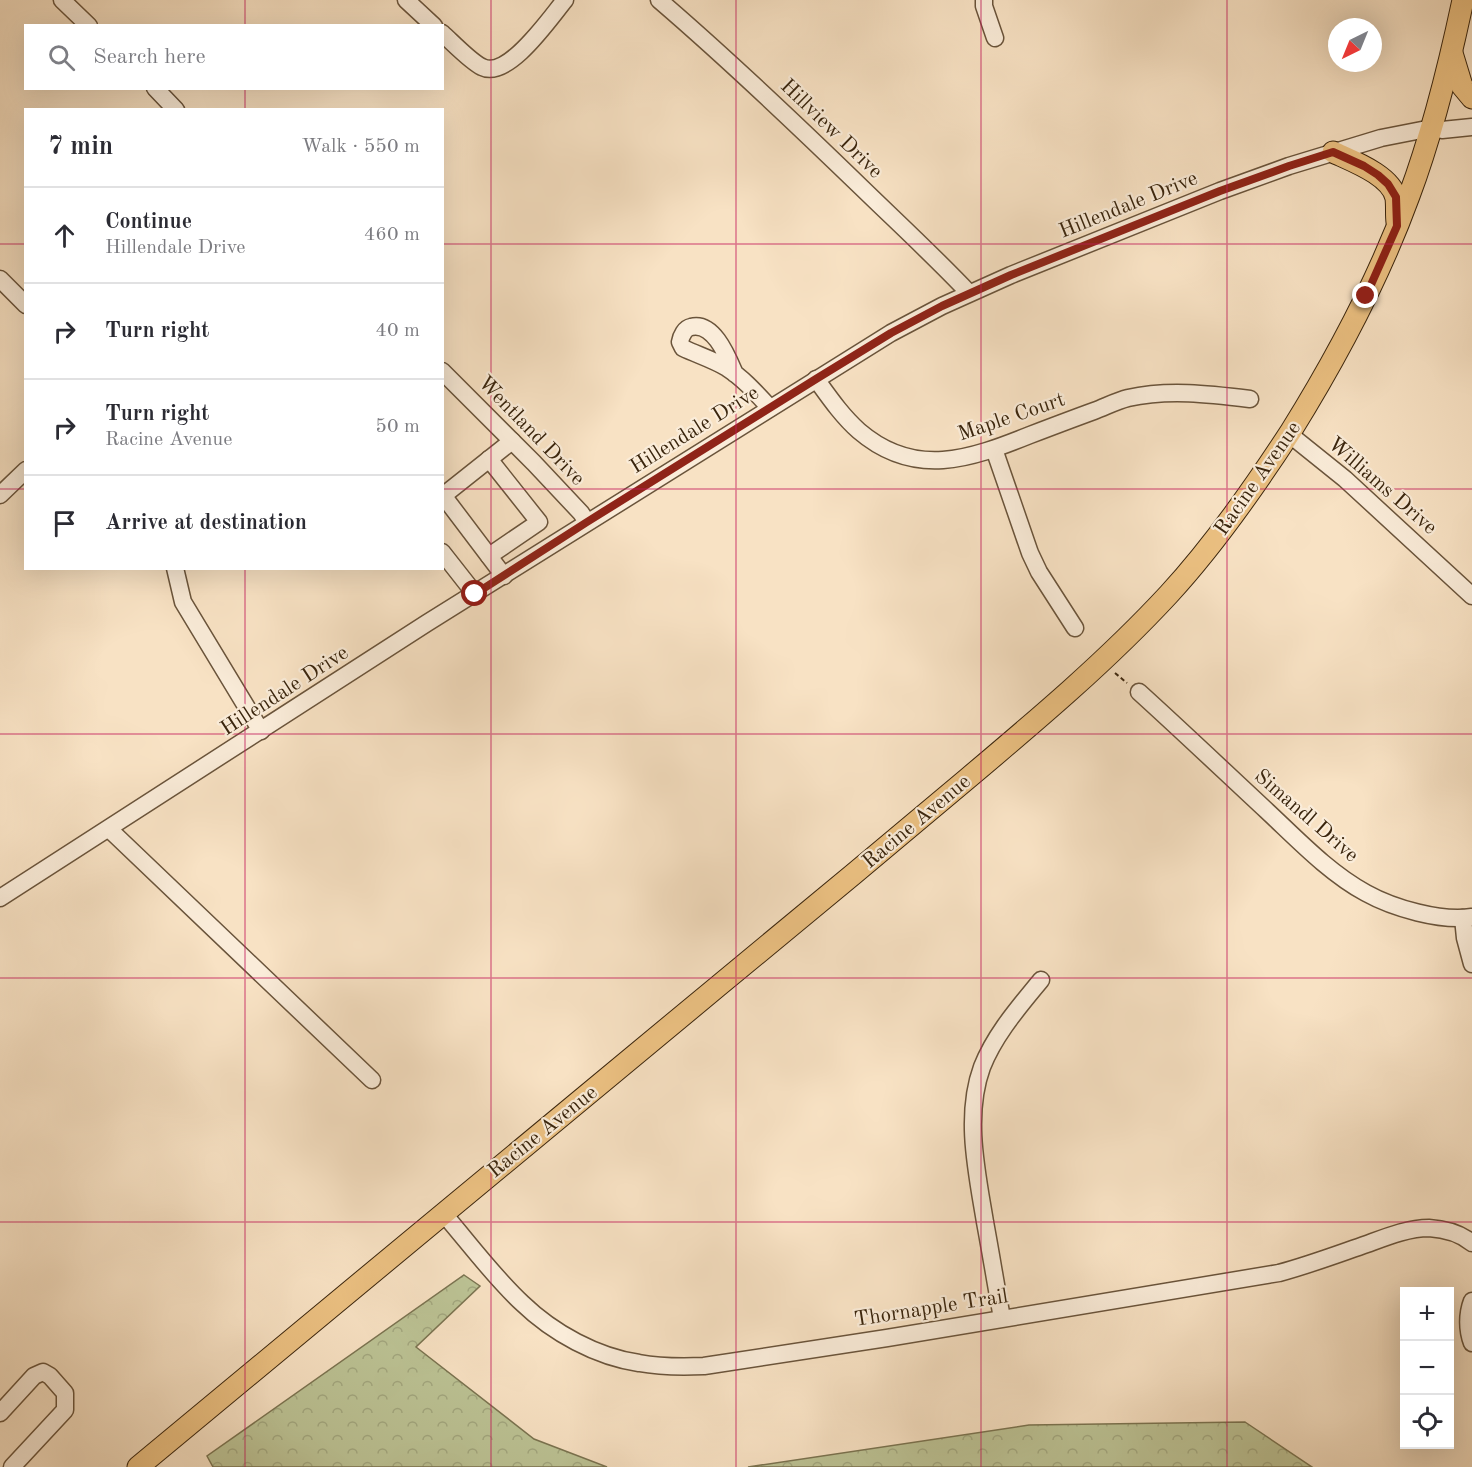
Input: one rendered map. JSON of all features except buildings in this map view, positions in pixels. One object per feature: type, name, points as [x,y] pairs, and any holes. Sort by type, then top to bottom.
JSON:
[{"type":"main road","name":"Racine Avenue","points":[[138,1467],[1036,720],[1142,622],[1197,562],[1242,504],[1289,434],[1329,367],[1382,262],[1409,197],[1432,129],[1452,53],[1461,1]]},
{"type":"main road","points":[[1452,53],[1462,86],[1472,98]]},
{"type":"main road","points":[[1333,152],[1364,166],[1388,184],[1396,197],[1397,226]]},
{"type":"street","points":[[62,0],[87,24]]},
{"type":"street","points":[[406,0],[432,24]]},
{"type":"street","points":[[444,35],[480,66],[490,70],[498,68],[517,55],[565,0]]},
{"type":"street","points":[[984,0],[995,38]]},
{"type":"street","name":"Hillview Drive","points":[[668,3],[939,261],[969,293]]},
{"type":"street","points":[[157,90],[174,108]]},
{"type":"street","name":"Hillendale Drive","points":[[0,898],[427,623],[891,333],[969,293],[1220,191],[1289,166],[1381,138],[1432,129],[1472,127]]},
{"type":"street","points":[[0,279],[24,303]]},
{"type":"street","name":"Wentland Drive","points":[[444,373],[512,441],[587,522]]},
{"type":"street","points":[[735,374],[770,408]]},
{"type":"street","name":"Maple Court","points":[[816,379],[845,417],[870,440],[887,449],[926,461],[970,456],[994,449],[1126,399],[1169,392],[1250,399]]},
{"type":"street","name":"Williams Drive","points":[[1289,434],[1345,479],[1472,596]]},
{"type":"street","points":[[444,493],[512,441]]},
{"type":"street","points":[[994,449],[1030,553],[1049,590],[1075,628]]},
{"type":"street","points":[[489,459],[539,522],[489,556]]},
{"type":"street","points":[[0,495],[24,472]]},
{"type":"street","points":[[444,495],[504,576]]},
{"type":"street","points":[[444,555],[475,594]]},
{"type":"street","points":[[175,570],[183,602],[261,731]]},
{"type":"street","name":"Simandl Drive","points":[[1139,692],[1306,849],[1348,882],[1365,893],[1390,904],[1437,916],[1468,918]]},
{"type":"street","points":[[109,829],[372,1080]]},
{"type":"street","points":[[1468,918],[1465,938],[1472,964]]},
{"type":"street","points":[[1002,1318],[975,1158],[974,1102],[979,1076],[989,1051],[1011,1016],[1041,980]]},
{"type":"street","name":"Thornapple Trail","points":[[443,1213],[513,1295],[541,1320],[560,1333],[617,1359],[680,1367],[704,1366],[887,1338],[1279,1273],[1408,1231],[1428,1228],[1448,1231],[1472,1243]]},
{"type":"street","points":[[1472,1301],[1468,1319],[1472,1343]]},
{"type":"street","points":[[0,1413],[34,1376],[43,1372],[50,1376],[65,1393],[65,1410],[12,1467]]},
{"type":"path","points":[[1101,662],[1139,692]]},
{"type":"green space","points":[[464,1275],[480,1286],[416,1347],[534,1439],[607,1467],[213,1467],[207,1456]]},
{"type":"green space","points":[[1245,1422],[1312,1467],[748,1467],[1029,1425]]},
{"type":"route","points":[[475,594],[816,379],[891,333],[942,306],[1011,275],[1220,191],[1333,152],[1378,175],[1388,184],[1396,197],[1397,226],[1366,296]]}]
